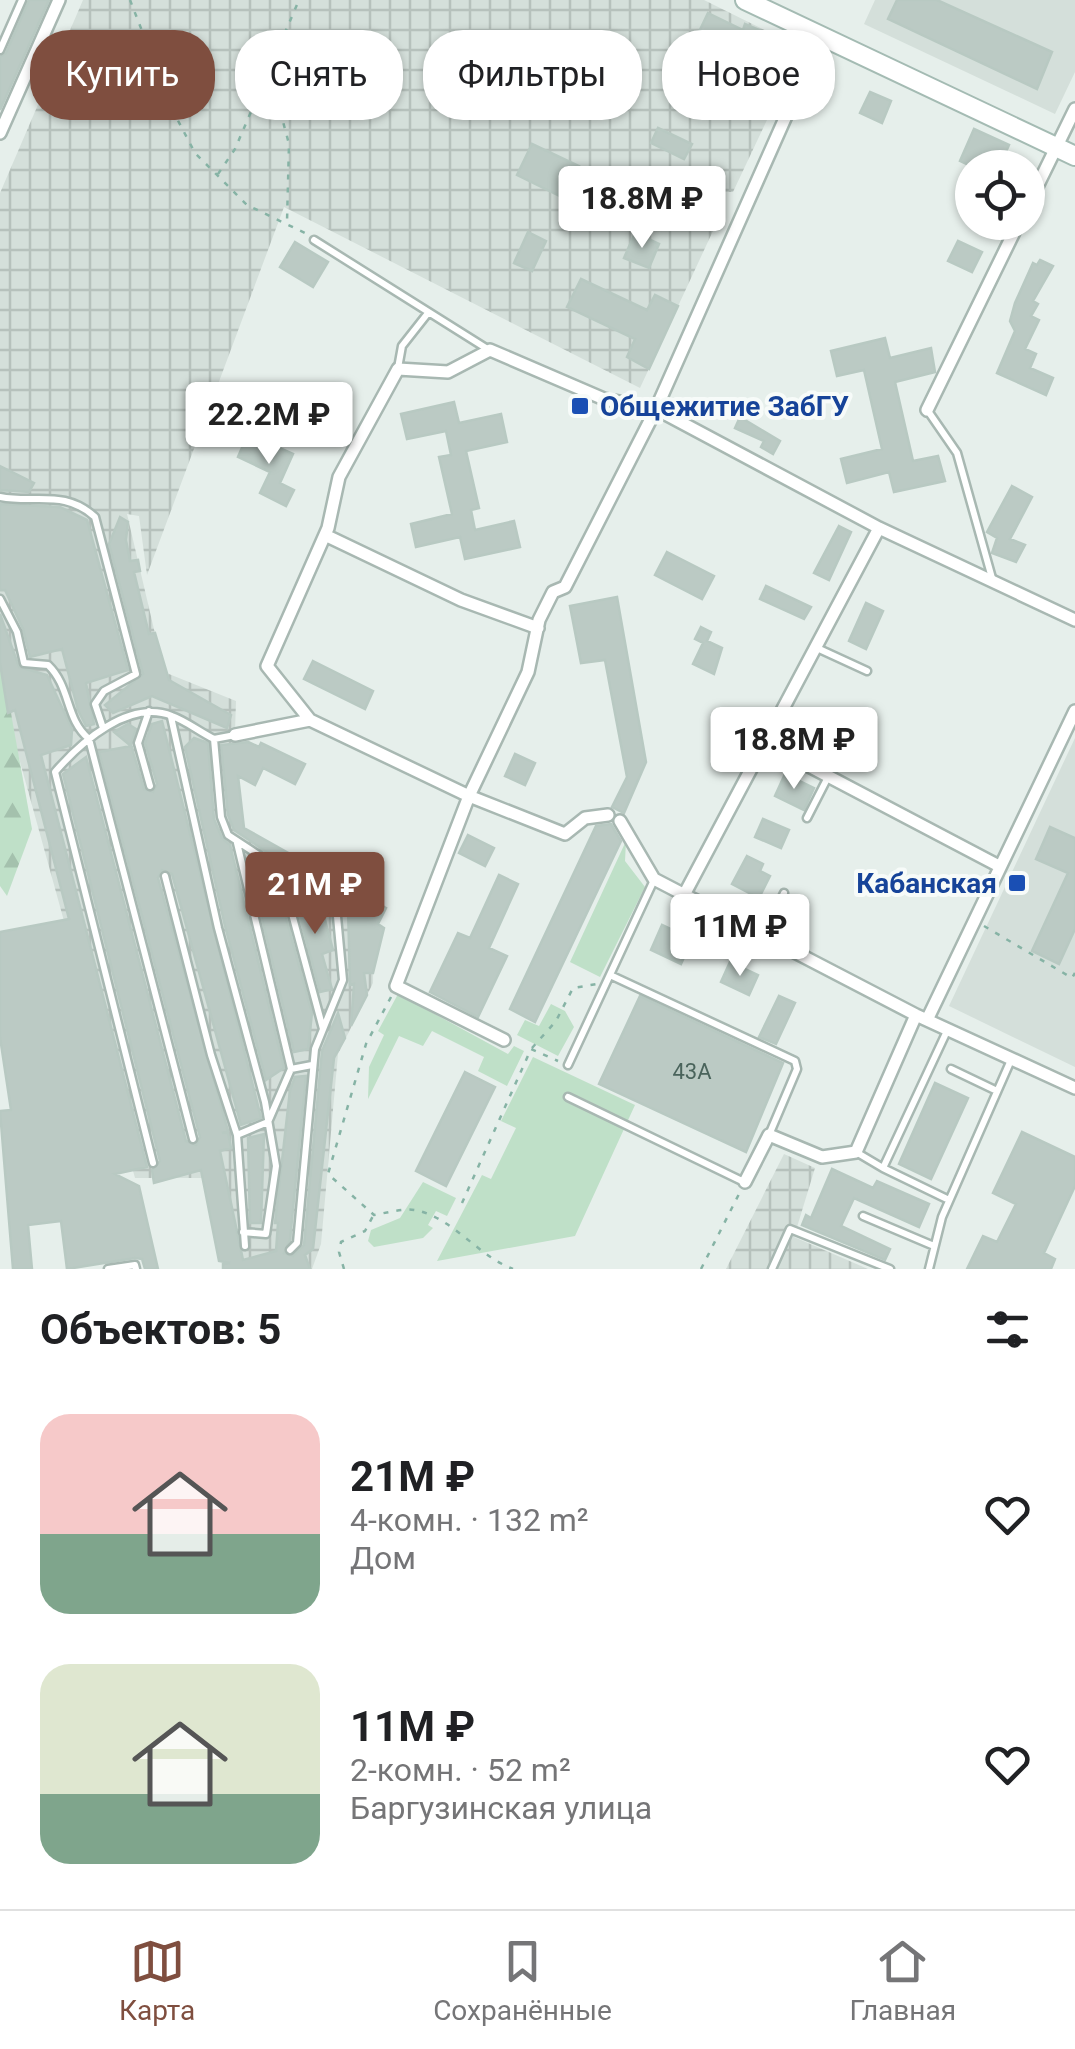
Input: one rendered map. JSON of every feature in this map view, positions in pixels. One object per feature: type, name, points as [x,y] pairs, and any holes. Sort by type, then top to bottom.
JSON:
[{"type":"main road","points":[[745,0],[811,30]]},
{"type":"main road","points":[[835,41],[1075,156]]},
{"type":"street","points":[[0,133],[59,0]]},
{"type":"street","points":[[1045,171],[1075,109]]},
{"type":"street","points":[[504,1040],[396,986],[469,796],[528,672],[538,628],[554,592],[565,586],[656,408],[784,120]]},
{"type":"street","points":[[927,410],[1010,240]]},
{"type":"street","points":[[1075,620],[879,528],[656,408],[604,399],[490,350],[448,372],[398,369],[339,477],[325,535],[267,666],[310,720],[539,827],[565,834],[585,818],[614,818],[654,879],[921,1017],[1075,1088]]},
{"type":"street","points":[[684,895],[879,528]]},
{"type":"street","points":[[325,535],[461,600],[538,628]]},
{"type":"street","points":[[745,1182],[768,1135],[822,1156],[856,1152],[1075,711]]},
{"type":"street","points":[[235,734],[310,720]]},
{"type":"street","points":[[765,742],[999,866]]},
{"type":"lane","points":[[0,50],[22,0]]},
{"type":"lane","points":[[314,240],[490,350]]},
{"type":"lane","points":[[398,369],[402,346],[428,313]]},
{"type":"lane","points":[[927,410],[957,453],[992,578]]},
{"type":"lane","points":[[0,497],[24,502],[54,495],[83,506],[95,517],[136,674],[104,692],[95,704],[103,728]]},
{"type":"lane","points":[[0,599],[17,632],[24,663],[48,664],[60,676],[75,727],[90,738],[193,1139]]},
{"type":"lane","points":[[816,648],[867,671]]},
{"type":"lane","points":[[149,711],[138,742],[150,786]]},
{"type":"lane","points":[[153,1163],[55,772],[103,728],[149,711],[170,715],[214,739],[235,734]]},
{"type":"lane","points":[[170,715],[276,1166],[266,1234],[242,1232]]},
{"type":"lane","points":[[214,739],[221,817],[237,843],[291,1069],[268,1122],[237,1135]]},
{"type":"lane","points":[[808,818],[828,776]]},
{"type":"lane","points":[[237,843],[336,906],[343,980],[312,1065],[297,1243],[290,1250]]},
{"type":"lane","points":[[280,872],[323,1029]]},
{"type":"lane","points":[[165,876],[196,1002],[237,1135],[245,1246]]},
{"type":"lane","points":[[568,1065],[654,879]]},
{"type":"lane","points":[[764,936],[784,893]]},
{"type":"lane","points":[[608,979],[795,1061],[797,1070],[768,1135]]},
{"type":"lane","points":[[884,1168],[948,1030]]},
{"type":"lane","points":[[928,1269],[949,1200],[1012,1059]]},
{"type":"lane","points":[[291,1069],[312,1065]]},
{"type":"lane","points":[[951,1069],[998,1091]]},
{"type":"lane","points":[[568,1097],[745,1182]]},
{"type":"lane","points":[[856,1152],[949,1200]]},
{"type":"lane","points":[[863,1216],[934,1246]]},
{"type":"lane","points":[[773,1269],[790,1230],[890,1269]]},
{"type":"lane","points":[[108,1269],[136,1265],[136,1269]]},
{"type":"path","points":[[130,0],[174,114],[196,153],[247,205],[287,222],[314,240]]},
{"type":"path","points":[[286,30],[298,0]]},
{"type":"path","points":[[218,174],[248,120]]},
{"type":"path","points":[[283,120],[289,144],[287,222]]},
{"type":"path","points":[[974,919],[1072,978],[1075,973]]},
{"type":"path","points":[[462,1203],[531,1049],[556,1021],[574,988],[608,979]]},
{"type":"path","points":[[396,986],[366,1044],[328,1174],[374,1215],[414,1210],[441,1222],[498,1264],[513,1269]]},
{"type":"path","points":[[531,1049],[568,1065]]},
{"type":"path","points":[[701,1269],[745,1182]]},
{"type":"path","points":[[344,1269],[338,1252],[341,1242],[365,1231],[374,1215]]},
{"type":"shaded area","points":[[83,0],[704,0],[765,30],[662,30],[662,120],[767,120],[733,192],[725,192],[717,209],[719,218],[640,388],[284,207],[147,575],[139,516],[127,514],[164,672],[236,701],[232,825],[374,908],[373,983],[338,1054],[321,1244],[312,1269],[224,1269],[204,1178],[135,1178],[9,722],[0,653],[0,193],[31,120],[215,120],[215,30],[70,30]]},
{"type":"shaded area","points":[[875,0],[1075,0],[1075,72],[1055,114],[864,24]]},
{"type":"shaded area","points":[[1075,738],[1075,1067],[949,1006]]},
{"type":"shaded area","points":[[784,1154],[815,1168],[794,1237],[868,1269],[726,1269]]},
{"type":"green space","points":[[0,653],[32,829],[7,896],[0,886]]},
{"type":"green space","points":[[626,841],[625,861],[645,887],[600,977],[570,962]]},
{"type":"green space","points":[[398,994],[508,1054],[514,1046],[524,1051],[507,1086],[478,1071],[484,1057],[432,1031],[423,1046],[399,1036],[368,1099],[369,1067],[384,1035],[378,1031]]},
{"type":"green space","points":[[551,1004],[565,1011],[574,1027],[558,1056],[517,1035],[525,1020],[539,1026]]},
{"type":"green space","points":[[533,1057],[635,1105],[575,1236],[437,1261],[482,1175],[491,1179],[516,1128],[501,1121]]},
{"type":"green space","points":[[423,1182],[456,1198],[447,1216],[436,1211],[428,1225],[433,1228],[423,1238],[374,1247],[368,1241],[371,1230],[400,1218]]},
{"type":"building","points":[[29,0],[49,0],[36,30],[30,30],[30,43],[0,110],[0,57],[6,53]]},
{"type":"building","points":[[897,0],[937,0],[1052,52],[1037,89],[888,19]]},
{"type":"building","points":[[708,13],[743,30],[700,30]]},
{"type":"building","points":[[870,92],[891,101],[882,123],[860,113]]},
{"type":"building","points":[[658,128],[692,144],[684,159],[651,143]]},
{"type":"building","points":[[974,129],[1009,145],[1007,150],[965,150]]},
{"type":"building","points":[[532,144],[579,166],[564,198],[517,175]]},
{"type":"building","points":[[528,232],[546,241],[532,271],[514,263]]},
{"type":"building","points":[[635,233],[659,244],[649,268],[624,258]]},
{"type":"building","points":[[958,241],[982,252],[972,272],[948,261]]},
{"type":"building","points":[[295,242],[328,262],[313,287],[280,267]]},
{"type":"building","points":[[1040,260],[1053,266],[1033,301],[1038,304],[1031,316],[1039,320],[1025,349],[1036,354],[1030,368],[1053,378],[1046,395],[997,373],[1015,331],[1010,321],[1015,303],[1033,263],[1037,265]]},
{"type":"building","points":[[581,279],[647,310],[655,295],[678,306],[649,369],[627,357],[635,339],[567,307]]},
{"type":"building","points":[[885,338],[890,358],[931,348],[935,372],[895,382],[913,461],[938,456],[945,481],[894,492],[889,472],[847,483],[841,459],[882,449],[864,370],[837,376],[831,351]]},
{"type":"building","points":[[454,402],[459,423],[501,414],[507,442],[466,451],[479,508],[471,510],[475,530],[514,521],[520,547],[465,559],[460,537],[416,547],[411,524],[452,514],[439,457],[451,455],[446,431],[407,439],[401,414]]},
{"type":"building","points":[[740,417],[780,441],[773,454],[761,447],[764,441],[735,428]]},
{"type":"building","points":[[248,434],[293,454],[280,483],[294,490],[286,506],[260,493],[270,472],[238,457]]},
{"type":"building","points":[[0,466],[34,483],[29,492],[0,490]]},
{"type":"building","points":[[1012,486],[1032,497],[1010,539],[1025,545],[1016,562],[992,553],[997,538],[987,532]]},
{"type":"building","points":[[0,504],[60,507],[87,520],[128,670],[86,683],[94,724],[86,726],[78,710],[62,649],[30,657],[23,629],[5,590],[0,590]]},
{"type":"building","points":[[120,517],[128,522],[130,561],[138,560],[140,571],[134,572],[149,634],[155,633],[169,680],[231,715],[227,728],[152,696],[113,713],[105,705],[143,674],[109,544]]},
{"type":"building","points":[[839,526],[851,532],[829,580],[814,573]]},
{"type":"building","points":[[667,552],[714,576],[702,599],[655,575]]},
{"type":"building","points":[[766,586],[811,607],[804,619],[760,599]]},
{"type":"building","points":[[617,597],[646,762],[624,813],[612,807],[627,777],[605,660],[581,663],[570,606]]},
{"type":"building","points":[[866,603],[883,611],[866,649],[849,641]]},
{"type":"building","points":[[0,614],[19,667],[47,675],[72,729],[71,745],[41,755],[147,1167],[115,1174],[139,1186],[158,1269],[145,1269],[142,1259],[135,1258],[67,1269],[61,1221],[28,1225],[32,1269],[13,1269],[0,1111],[11,1110],[0,1037],[0,932],[69,919],[15,710],[8,713],[0,663]]},
{"type":"building","points":[[701,627],[711,632],[707,641],[722,648],[714,674],[693,664],[703,643],[695,639]]},
{"type":"building","points":[[313,661],[373,691],[365,709],[304,679]]},
{"type":"building","points":[[162,721],[261,1118],[241,1125],[172,874],[162,870],[158,878],[228,1131],[222,1133],[228,1133],[231,1148],[220,1151],[243,1260],[276,1251],[275,1223],[290,1090],[295,1077],[306,1076],[290,1240],[284,1253],[293,1256],[304,1245],[322,1051],[338,1013],[345,1038],[334,1058],[313,1249],[305,1255],[310,1269],[223,1269],[223,1264],[230,1263],[219,1261],[201,1170],[154,1183],[152,1170],[160,1161],[63,774],[86,757],[186,1141],[196,1145],[200,1137],[99,752],[131,746],[114,732],[128,724],[136,729],[131,745],[144,789],[153,792],[157,784],[145,743],[152,724]]},
{"type":"building","points":[[194,738],[208,743],[214,819],[222,838],[230,845],[284,1068],[266,1080],[225,926],[185,747]]},
{"type":"building","points":[[248,742],[259,747],[261,743],[305,764],[295,784],[263,768],[255,785],[238,776],[244,828],[386,908],[378,924],[384,928],[373,973],[364,973],[367,995],[351,1026],[354,984],[350,985],[348,907],[234,830],[228,815],[221,745]]},
{"type":"building","points":[[515,754],[535,763],[525,785],[505,776]]},
{"type":"building","points":[[785,774],[814,788],[804,810],[775,796]]},
{"type":"building","points":[[763,819],[789,830],[781,848],[755,837]]},
{"type":"building","points":[[611,824],[621,841],[535,1022],[510,1009],[596,826]]},
{"type":"building","points":[[1050,827],[1075,838],[1075,929],[1059,964],[1032,951],[1068,873],[1036,859]]},
{"type":"building","points":[[468,835],[494,848],[485,866],[459,853]]},
{"type":"building","points":[[747,856],[763,864],[760,871],[770,876],[759,898],[732,884]]},
{"type":"building","points":[[267,869],[274,874],[312,1013],[308,1049],[294,1052],[251,873]]},
{"type":"building","points":[[499,875],[518,884],[489,948],[507,956],[478,1017],[430,992],[458,933],[470,938]]},
{"type":"building","points":[[306,894],[321,905],[333,950],[322,954],[332,989],[320,992],[294,895]]},
{"type":"building","points":[[662,925],[692,939],[681,964],[651,950]]},
{"type":"building","points":[[730,962],[758,975],[749,995],[721,982]]},
{"type":"building","points":[[640,996],[783,1063],[746,1152],[599,1084]]},
{"type":"building","points":[[779,996],[795,1003],[776,1044],[759,1037]]},
{"type":"building","points":[[465,1072],[495,1087],[446,1186],[416,1171]]},
{"type":"building","points":[[935,1083],[968,1098],[931,1179],[899,1164]]},
{"type":"building","points":[[1022,1132],[1075,1157],[1075,1186],[1044,1253],[1055,1259],[1051,1269],[967,1269],[983,1236],[997,1242],[1016,1204],[993,1193]]},
{"type":"building","points":[[264,1134],[261,1223],[250,1223],[248,1138]]},
{"type":"building","points":[[832,1169],[873,1188],[877,1181],[929,1204],[919,1227],[854,1198],[841,1226],[890,1249],[885,1260],[802,1225],[806,1215],[811,1218]]},
{"type":"place","name":"Общежитие ЗабГУ","points":[[580,406]]},
{"type":"place","name":"Кабанская","points":[[1017,883]]}]
